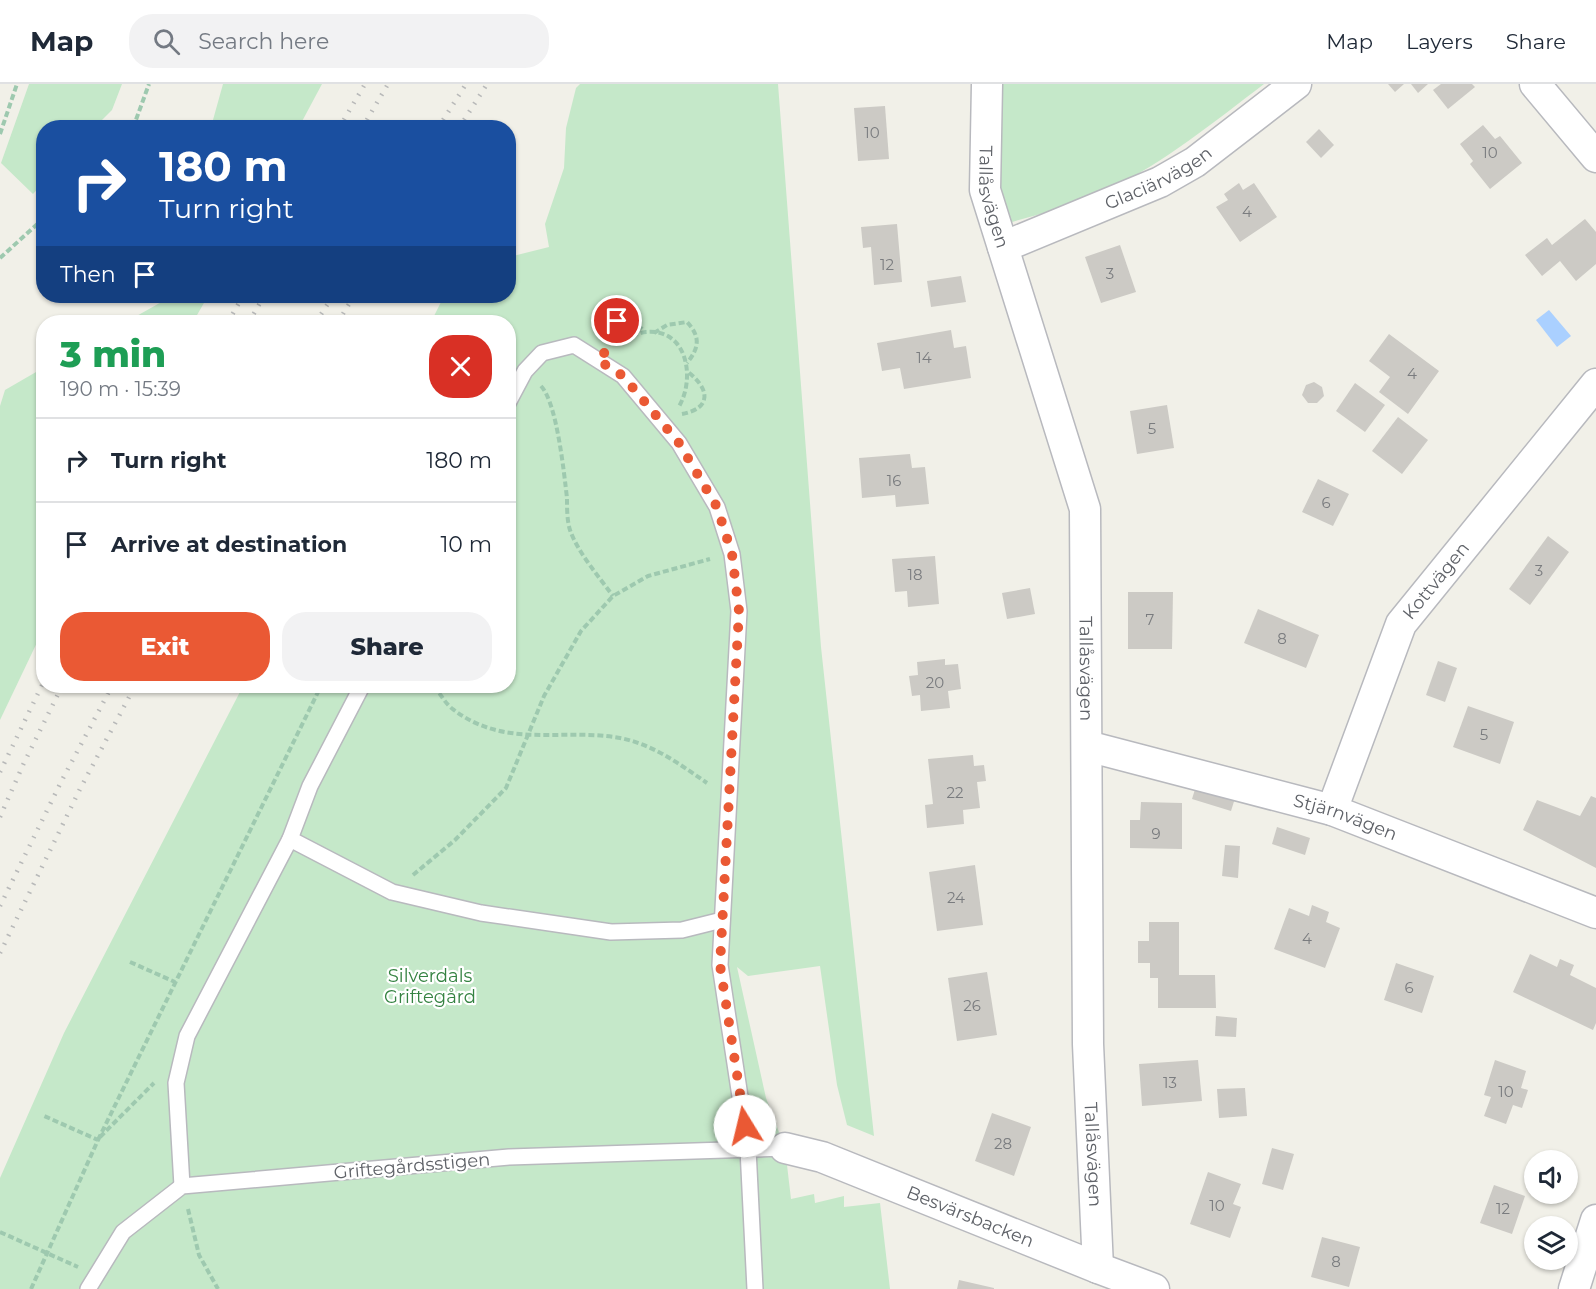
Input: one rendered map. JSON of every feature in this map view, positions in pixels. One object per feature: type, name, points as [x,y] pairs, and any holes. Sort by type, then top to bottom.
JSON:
[{"type":"street","name":"Tallåsvägen","points":[[987,84],[985,190],[1085,509],[1088,1044],[1098,1268]]},
{"type":"street","name":"Glaciärvägen","points":[[1003,247],[1160,182],[1195,162],[1296,84]]},
{"type":"street","points":[[1535,84],[1596,157]]},
{"type":"street","name":"Kottvägen","points":[[1332,810],[1401,624],[1596,384]]},
{"type":"street","name":"Stjärnvägen","points":[[1087,746],[1332,810],[1596,913]]},
{"type":"street","name":"Besvärsbacken","points":[[785,1148],[822,1157],[1154,1289]]},
{"type":"street","points":[[1574,1289],[1596,1220]]},
{"type":"lane","points":[[516,388],[525,371],[542,353],[574,345],[602,356],[668,420],[717,507],[732,554],[739,611],[720,965],[748,1149],[755,1289]]},
{"type":"lane","points":[[91,1282],[123,1232],[182,1186],[176,1083],[187,1036],[290,839],[310,786],[358,693]]},
{"type":"lane","points":[[290,839],[392,892],[481,913],[610,932],[682,930],[722,920]]},
{"type":"lane","name":"Griftegårdsstigen","points":[[182,1186],[508,1157],[785,1148]]},
{"type":"path","points":[[0,134],[17,84]]},
{"type":"path","points":[[136,120],[149,84]]},
{"type":"path","points":[[0,258],[36,225]]},
{"type":"path","points":[[602,356],[610,327],[617,321],[625,318],[631,320],[645,332]]},
{"type":"path","points":[[654,333],[667,325],[687,322],[698,337],[693,355],[687,363]]},
{"type":"path","points":[[602,356],[630,337],[645,332],[667,337],[676,342],[687,363],[687,387],[684,398],[668,420]]},
{"type":"path","points":[[525,371],[544,390],[554,418],[565,480],[569,529],[589,563],[613,596]]},
{"type":"path","points":[[668,420],[697,409],[704,403],[703,387],[688,372]]},
{"type":"path","points":[[392,892],[455,840],[506,788],[544,696],[581,631],[613,596],[648,576],[732,554]]},
{"type":"path","points":[[31,1289],[98,1140],[318,693]]},
{"type":"path","points":[[440,693],[453,710],[484,727],[528,736],[614,737],[659,750],[729,798]]},
{"type":"path","points":[[130,962],[174,982]]},
{"type":"path","points":[[98,1140],[183,1054]]},
{"type":"path","points":[[42,1115],[98,1140]]},
{"type":"path","points":[[182,1186],[198,1255],[218,1289]]},
{"type":"path","points":[[0,1232],[47,1252],[91,1282]]},
{"type":"green space","points":[[29,84],[122,84],[112,110],[102,120],[36,120],[36,191],[33,194],[1,163]]},
{"type":"green space","points":[[223,84],[322,84],[303,120],[213,120]]},
{"type":"green space","name":"Silverdals Griftegård","points":[[580,84],[778,84],[821,647],[874,1136],[847,1125],[837,1085],[820,966],[748,976],[737,967],[766,1098],[785,1148],[791,1199],[814,1194],[815,1203],[844,1196],[844,1207],[880,1203],[890,1289],[0,1289],[0,1178],[64,1033],[239,693],[516,693],[516,315],[434,315],[440,303],[516,303],[516,255],[549,247],[545,224],[564,168],[566,128],[576,88]]},
{"type":"green space","points":[[993,84],[1264,84],[1189,141],[1129,179],[1084,200],[1008,223],[991,166]]},
{"type":"green space","points":[[160,303],[204,303],[197,315],[138,315]]},
{"type":"green space","points":[[36,372],[36,645],[0,720],[0,406],[5,390]]},
{"type":"water","points":[[1549,310],[1571,336],[1557,347],[1536,320]]},
{"type":"building","points":[[1388,84],[1404,84],[1395,92]]},
{"type":"building","points":[[1411,84],[1428,84],[1418,93]]},
{"type":"building","points":[[1441,84],[1472,84],[1475,87],[1448,109],[1433,90]]},
{"type":"building","points":[[885,106],[889,159],[858,161],[854,108]]},
{"type":"building","points":[[1483,125],[1495,139],[1500,136],[1522,163],[1490,189],[1470,164],[1473,161],[1460,144]]},
{"type":"building","points":[[1319,129],[1334,145],[1321,158],[1306,142]]},
{"type":"building","points":[[1239,183],[1243,190],[1254,183],[1277,217],[1240,242],[1216,207],[1228,200],[1224,194]]},
{"type":"building","points":[[1585,219],[1596,232],[1596,264],[1576,281],[1560,261],[1542,276],[1525,255],[1547,238],[1552,245]]},
{"type":"building","points":[[897,224],[902,282],[874,285],[871,247],[863,248],[861,227]]},
{"type":"building","points":[[1120,245],[1136,292],[1101,303],[1085,257]]},
{"type":"building","points":[[961,276],[966,302],[931,307],[927,281]]},
{"type":"building","points":[[951,330],[954,348],[966,346],[971,378],[904,389],[900,368],[882,371],[877,343]]},
{"type":"building","points":[[1389,334],[1439,371],[1408,414],[1379,392],[1390,377],[1369,361]]},
{"type":"building","points":[[1314,382],[1322,387],[1324,396],[1317,403],[1308,403],[1302,395],[1306,385]]},
{"type":"building","points":[[1355,383],[1385,405],[1365,432],[1336,411]]},
{"type":"building","points":[[1167,405],[1174,448],[1137,454],[1130,411]]},
{"type":"building","points":[[1398,417],[1428,440],[1402,474],[1372,451]]},
{"type":"building","points":[[910,454],[912,468],[925,467],[929,504],[896,507],[895,495],[862,498],[859,458]]},
{"type":"building","points":[[1318,479],[1349,494],[1333,526],[1302,512]]},
{"type":"building","points":[[1548,536],[1569,552],[1530,605],[1509,589]]},
{"type":"building","points":[[935,556],[939,604],[908,607],[907,591],[895,592],[892,559]]},
{"type":"building","points":[[1030,588],[1035,614],[1007,619],[1002,593]]},
{"type":"building","points":[[1128,592],[1173,592],[1172,649],[1128,649]]},
{"type":"building","points":[[1258,609],[1319,635],[1306,668],[1244,643]]},
{"type":"building","points":[[945,659],[945,665],[958,664],[961,689],[948,691],[950,708],[921,711],[920,695],[912,696],[909,676],[918,675],[917,662]]},
{"type":"building","points":[[1438,661],[1457,668],[1445,702],[1426,695]]},
{"type":"building","points":[[1468,706],[1514,722],[1500,764],[1453,747]]},
{"type":"building","points":[[973,755],[974,766],[984,765],[986,781],[977,782],[980,808],[963,810],[964,824],[927,828],[925,805],[933,804],[928,759]]},
{"type":"building","points":[[1197,783],[1236,795],[1231,811],[1192,799]]},
{"type":"building","points":[[1591,796],[1596,798],[1596,868],[1523,830],[1537,800],[1580,816]]},
{"type":"building","points":[[1141,802],[1182,803],[1182,849],[1130,848],[1130,820],[1140,820]]},
{"type":"building","points":[[1277,827],[1310,838],[1305,855],[1272,844]]},
{"type":"building","points":[[1225,845],[1240,846],[1238,878],[1222,876]]},
{"type":"building","points":[[975,865],[983,925],[937,931],[929,872]]},
{"type":"building","points":[[1312,905],[1329,912],[1326,922],[1340,928],[1325,968],[1274,949],[1289,908],[1309,916]]},
{"type":"building","points":[[1149,922],[1179,922],[1179,975],[1215,975],[1216,1008],[1158,1008],[1158,978],[1150,978],[1150,963],[1138,963],[1138,941],[1149,941]]},
{"type":"building","points":[[1530,954],[1557,967],[1560,959],[1574,965],[1570,975],[1596,988],[1596,1023],[1593,1030],[1513,992]]},
{"type":"building","points":[[1396,963],[1434,976],[1422,1013],[1384,1000]]},
{"type":"building","points":[[987,972],[997,1035],[957,1041],[948,978]]},
{"type":"building","points":[[1216,1016],[1237,1018],[1236,1037],[1215,1036]]},
{"type":"building","points":[[1198,1060],[1202,1101],[1142,1106],[1139,1064]]},
{"type":"building","points":[[1495,1060],[1526,1071],[1521,1088],[1528,1090],[1522,1108],[1513,1105],[1506,1124],[1484,1116],[1491,1097],[1484,1095]]},
{"type":"building","points":[[1245,1088],[1247,1116],[1219,1118],[1217,1089]]},
{"type":"building","points":[[992,1113],[1031,1127],[1014,1176],[975,1161]]},
{"type":"building","points":[[1272,1148],[1294,1154],[1283,1190],[1262,1184]]},
{"type":"building","points":[[1208,1172],[1241,1184],[1233,1204],[1241,1207],[1230,1238],[1190,1224]]},
{"type":"building","points":[[1494,1185],[1524,1196],[1512,1234],[1480,1223]]},
{"type":"building","points":[[1322,1237],[1360,1247],[1349,1287],[1311,1277]]},
{"type":"building","points":[[959,1280],[994,1288],[994,1289],[957,1289]]},
{"type":"railway","points":[[344,120],[365,84]]},
{"type":"railway","points":[[367,120],[388,84]]},
{"type":"railway","points":[[443,120],[466,84]]},
{"type":"railway","points":[[464,120],[487,84]]},
{"type":"railway","points":[[232,315],[239,303]]},
{"type":"railway","points":[[253,315],[260,303]]},
{"type":"railway","points":[[321,315],[328,303]]},
{"type":"railway","points":[[342,315],[350,303]]},
{"type":"railway","points":[[0,772],[38,693]]},
{"type":"railway","points":[[0,817],[59,693]]},
{"type":"railway","points":[[0,906],[61,782],[108,693]]},
{"type":"railway","points":[[0,953],[80,789],[131,693]]},
{"type":"route","points":[[617,321],[610,327],[605,352],[598,360],[623,376],[679,443],[717,507],[732,554],[739,611],[720,965],[745,1126]]}]
